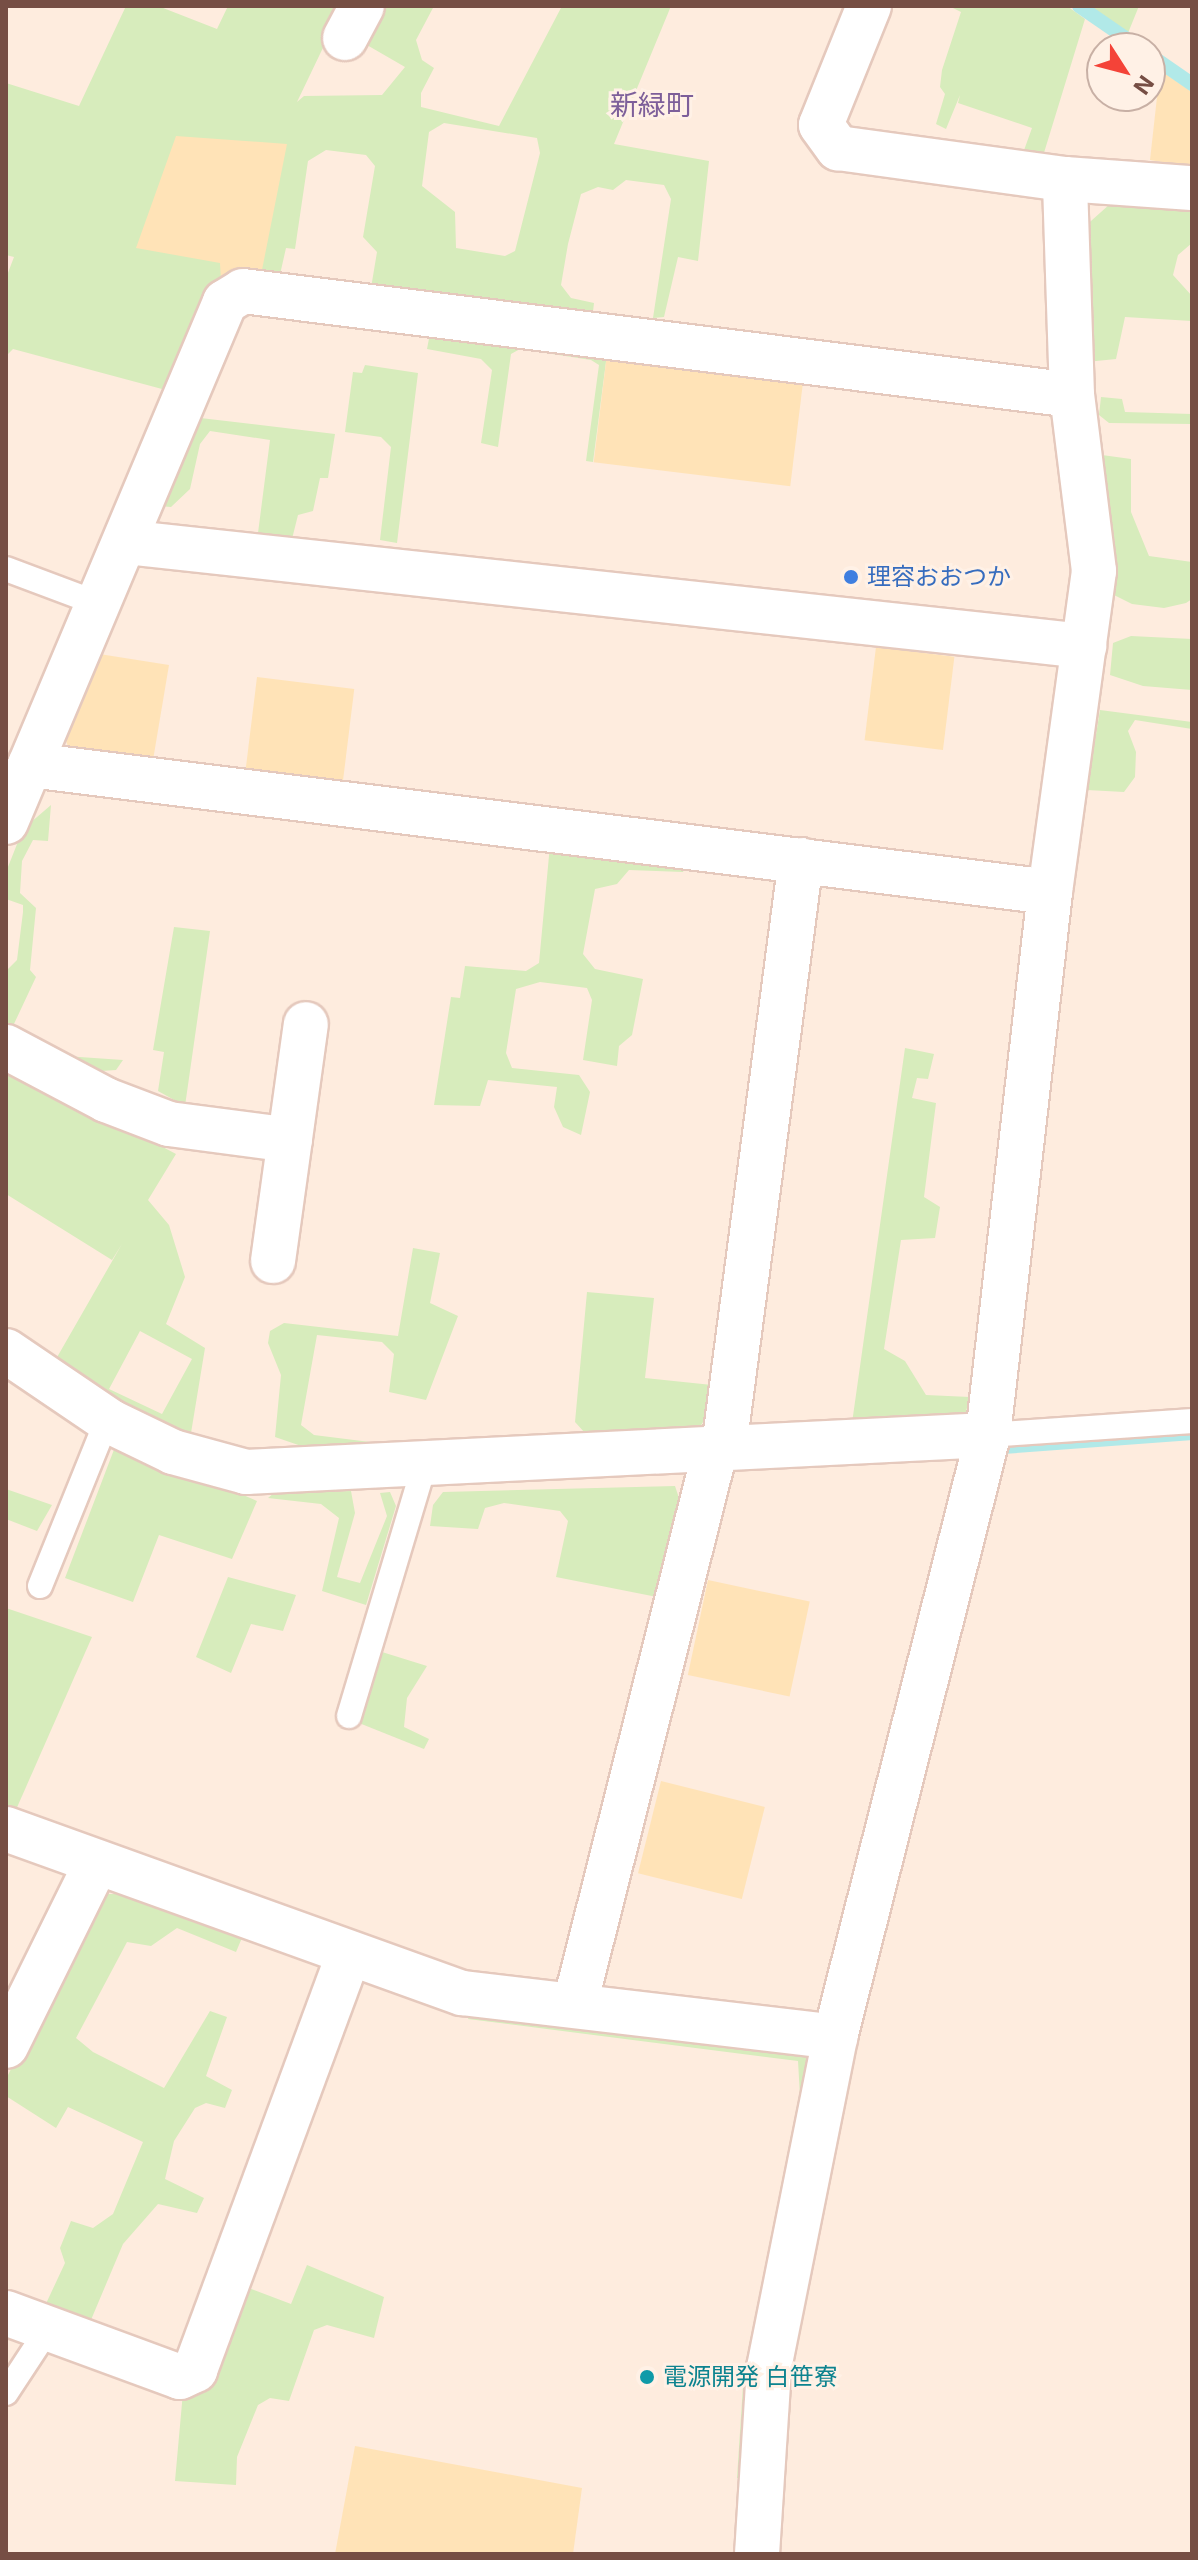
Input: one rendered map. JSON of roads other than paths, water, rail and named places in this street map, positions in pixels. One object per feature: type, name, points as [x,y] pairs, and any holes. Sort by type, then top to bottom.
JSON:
[{"type":"street","points":[[869,6],[821,125],[838,148],[1065,179],[1192,188]]},
{"type":"street","points":[[757,2554],[769,2368],[835,2037],[988,1435],[1050,892],[1094,571],[1072,395],[1065,179]]},
{"type":"street","points":[[6,822],[225,302],[243,291],[1072,395]]},
{"type":"street","points":[[125,542],[1084,646]]},
{"type":"street","points":[[30,765],[1050,892]]},
{"type":"street","points":[[575,2004],[720,1447],[801,860]]},
{"type":"street","points":[[273,1261],[306,1024]]},
{"type":"street","points":[[6,1047],[106,1100],[169,1124],[290,1140]]},
{"type":"street","points":[[6,1351],[107,1420],[173,1452],[246,1472],[988,1435]]},
{"type":"street","points":[[6,1829],[462,1993],[835,2037]]},
{"type":"street","points":[[6,2046],[97,1862]]},
{"type":"street","points":[[6,2313],[180,2377],[195,2370],[349,1954]]},
{"type":"lane","points":[[6,569],[99,604]]},
{"type":"lane","points":[[40,1586],[107,1420]]},
{"type":"lane","points":[[988,1435],[1192,1421]]},
{"type":"lane","points":[[349,1716],[425,1462]]},
{"type":"lane","points":[[6,2393],[48,2329]]},
{"type":"waterway","points":[[1079,6],[1117,32]]},
{"type":"waterway","points":[[1166,66],[1192,84]]},
{"type":"waterway","points":[[989,1448],[1192,1433]]},
{"type":"place","name":"理容おおつか","points":[[851,577]]},
{"type":"place","name":"電源開発 白笹寮","points":[[647,2377]]},
{"type":"district","name":"新緑町","points":[[652,105]]}]
